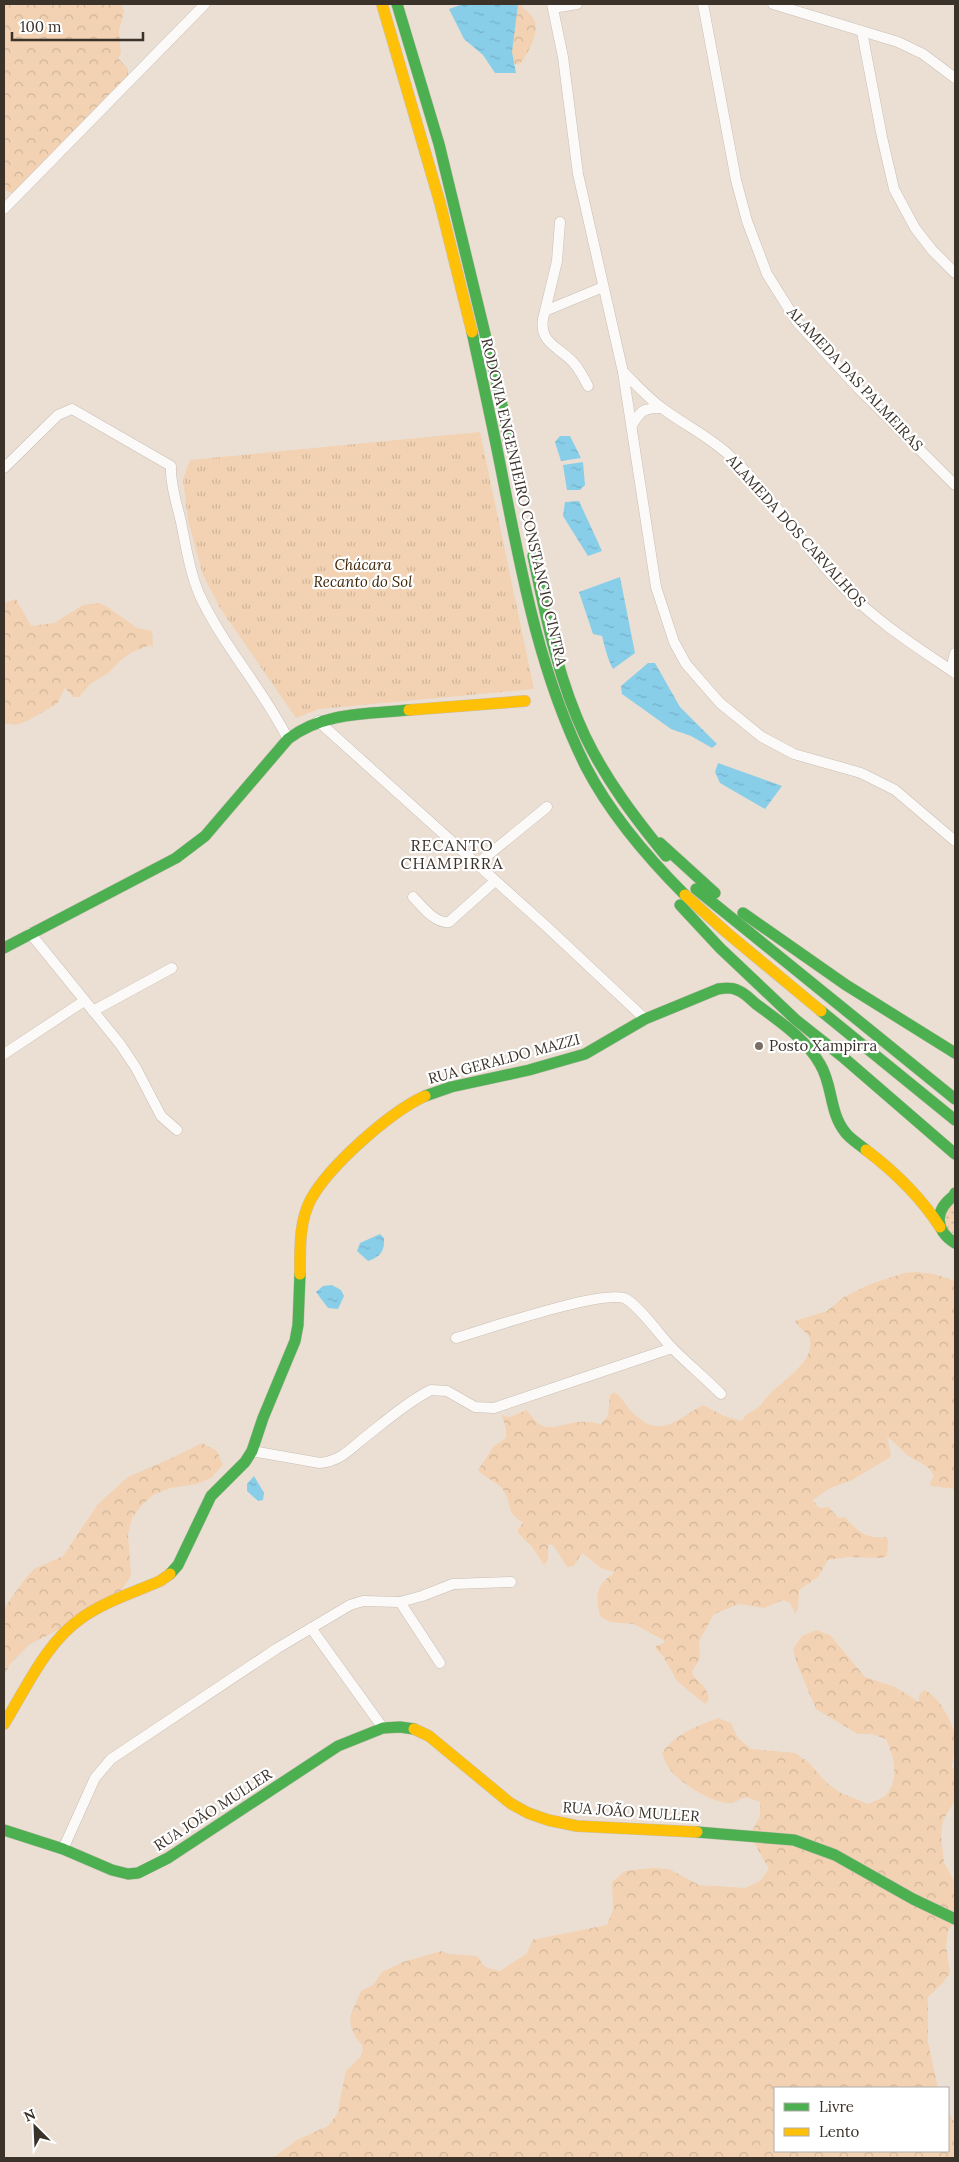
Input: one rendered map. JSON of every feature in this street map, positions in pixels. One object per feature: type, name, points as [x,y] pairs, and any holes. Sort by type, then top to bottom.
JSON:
[{"type":"main road","name":"RODOVIA ENGENHEIRO CONSTANCIO CINTRA","points":[[382,4],[448,231],[498,451],[537,636],[550,682],[575,747],[590,776],[616,816],[688,898],[735,940],[955,1120]]},
{"type":"main road","name":"RODOVIA ENGENHEIRO CONSTANCIO CINTRA","points":[[397,4],[439,144],[499,390],[511,455]]},
{"type":"main road","name":"RODOVIA ENGENHEIRO CONSTANCIO CINTRA","points":[[530,542],[553,645],[576,715],[608,779],[645,831],[669,860],[699,891],[955,1100]]},
{"type":"main road","points":[[4,948],[176,858],[206,836],[288,739],[302,728],[337,716],[525,701]]},
{"type":"main road","points":[[645,831],[672,852],[719,896],[759,925],[846,985],[955,1053]]},
{"type":"main road","points":[[638,843],[647,865],[670,893],[744,972],[796,1020],[844,1058],[955,1154]]},
{"type":"main road","name":"RUA GERALDO MAZZI","points":[[4,1724],[53,1645],[71,1626],[84,1616],[160,1581],[170,1574],[185,1551],[195,1525],[211,1496],[222,1482],[245,1462],[252,1451],[263,1418],[295,1341],[298,1325],[301,1234],[311,1199],[335,1166],[362,1140],[410,1103],[451,1087],[529,1070],[585,1054],[600,1047],[645,1019],[718,989],[729,988],[738,990],[804,1043],[817,1056],[823,1068],[837,1122],[846,1134],[914,1190]]},
{"type":"main road","points":[[914,1190],[946,1196],[939,1218],[940,1227]]},
{"type":"main road","points":[[914,1190],[927,1205],[945,1236],[955,1243]]},
{"type":"main road","name":"RUA JOÃO MULLER","points":[[4,1830],[63,1848],[112,1870],[128,1874],[138,1873],[168,1858],[338,1746],[383,1728],[400,1726],[417,1730],[429,1736],[510,1802],[528,1813],[548,1820],[577,1826],[744,1835],[794,1840],[835,1855],[955,1919]]},
{"type":"street","points":[[4,209],[205,4]]},
{"type":"street","points":[[577,4],[553,6],[563,57],[578,174],[623,372],[656,587],[667,626],[686,664],[720,703],[762,737],[794,754],[860,773],[895,790],[955,841]]},
{"type":"street","name":"ALAMEDA DAS PALMEIRAS","points":[[703,4],[736,180],[747,221],[767,274],[797,322],[859,389],[955,485]]},
{"type":"street","points":[[773,4],[898,42],[923,54],[955,78]]},
{"type":"street","points":[[862,32],[894,189],[915,228],[932,250],[955,273]]},
{"type":"street","points":[[560,222],[557,261],[542,322],[542,330],[546,339],[572,362],[588,386]]},
{"type":"street","points":[[545,311],[603,287]]},
{"type":"street","name":"ALAMEDA DOS CARVALHOS","points":[[623,372],[661,408],[708,437],[730,456],[755,482],[827,570],[865,609],[905,640],[953,672]]},
{"type":"street","points":[[632,425],[639,414],[648,408],[661,408]]},
{"type":"street","points":[[4,468],[58,415],[72,410],[171,466],[173,485],[193,577],[201,596],[220,630],[264,696],[288,739]]},
{"type":"street","points":[[953,672],[955,653]]},
{"type":"street","points":[[318,721],[495,880],[645,1019]]},
{"type":"street","points":[[477,864],[547,807]]},
{"type":"street","points":[[413,897],[437,920],[443,923],[449,922],[495,880]]},
{"type":"street","points":[[30,933],[130,1058],[161,1116],[177,1130]]},
{"type":"street","points":[[93,1011],[172,968]]},
{"type":"street","points":[[4,1054],[84,1001]]},
{"type":"street","points":[[456,1338],[578,1303],[612,1297],[625,1298],[672,1348],[721,1394]]},
{"type":"street","points":[[252,1451],[320,1463],[327,1462],[345,1455],[372,1432],[431,1390],[447,1391],[475,1406],[494,1408],[672,1348]]},
{"type":"street","points":[[63,1848],[96,1778],[111,1758],[311,1628],[350,1605],[363,1601],[400,1602],[453,1584],[511,1582]]},
{"type":"street","points":[[400,1602],[440,1663]]},
{"type":"street","points":[[311,1628],[383,1728]]},
{"type":"green space","points":[[4,4],[121,4],[124,11],[119,31],[121,53],[118,58],[128,69],[128,76],[23,191],[12,193],[4,190]]},
{"type":"green space","points":[[506,4],[524,4],[522,7],[531,15],[536,27],[531,45],[525,57],[518,65],[513,63]]},
{"type":"green space","name":"Chácara Recanto do Sol","points":[[480,432],[534,689],[319,709],[296,718],[220,608],[203,575],[188,520],[183,479],[190,460]]},
{"type":"green space","points":[[16,599],[31,626],[54,623],[83,605],[98,603],[106,606],[137,628],[152,631],[153,648],[150,645],[132,652],[108,673],[90,684],[79,697],[73,697],[65,688],[57,704],[16,725],[4,723],[4,603]]},
{"type":"green space","points":[[955,1201],[955,1235],[946,1227],[945,1213]]},
{"type":"green space","points":[[904,1273],[934,1274],[955,1281],[955,1489],[931,1486],[930,1483],[934,1476],[928,1468],[906,1454],[887,1437],[891,1454],[889,1458],[852,1480],[830,1488],[813,1500],[819,1508],[829,1507],[838,1518],[845,1517],[868,1536],[886,1537],[888,1540],[887,1556],[881,1558],[848,1557],[828,1560],[818,1577],[799,1590],[798,1609],[795,1613],[790,1603],[783,1600],[764,1608],[739,1604],[714,1614],[699,1641],[700,1658],[692,1672],[708,1693],[709,1699],[705,1704],[677,1681],[663,1656],[656,1649],[656,1646],[665,1641],[634,1624],[610,1622],[600,1616],[598,1592],[607,1578],[614,1572],[601,1568],[582,1553],[574,1566],[567,1567],[554,1546],[550,1544],[548,1546],[548,1560],[544,1565],[533,1548],[518,1533],[518,1529],[523,1523],[512,1512],[503,1489],[478,1470],[494,1446],[506,1438],[506,1428],[501,1413],[504,1416],[510,1417],[527,1410],[533,1419],[545,1427],[583,1422],[601,1424],[608,1416],[610,1395],[614,1392],[632,1412],[651,1425],[667,1425],[675,1422],[703,1405],[724,1416],[742,1421],[746,1415],[758,1408],[767,1397],[796,1371],[807,1356],[810,1349],[809,1338],[795,1321],[827,1311],[844,1297],[868,1285]]},
{"type":"green space","points":[[202,1443],[217,1451],[223,1465],[211,1478],[197,1484],[170,1488],[153,1495],[141,1506],[132,1518],[128,1534],[131,1575],[121,1591],[101,1611],[30,1644],[10,1664],[4,1676],[4,1608],[25,1579],[34,1569],[63,1556],[98,1504],[128,1477]]},
{"type":"green space","points":[[816,1630],[830,1635],[865,1677],[895,1687],[919,1702],[919,1695],[924,1690],[934,1697],[944,1709],[951,1723],[955,1739],[952,1767],[955,1771],[955,1801],[943,1820],[941,1835],[944,1862],[955,1883],[955,1922],[948,1931],[946,1946],[950,1973],[928,1997],[928,2042],[938,2087],[774,2087],[774,2152],[949,2152],[949,2114],[955,2123],[955,2158],[273,2158],[297,2140],[328,2126],[337,2114],[346,2071],[360,2057],[363,2050],[351,2027],[350,2016],[361,1991],[373,1985],[382,1972],[403,1962],[442,1951],[448,1954],[477,1956],[485,1967],[500,1971],[526,1954],[532,1940],[607,1925],[613,1910],[612,1882],[625,1871],[652,1868],[669,1869],[699,1885],[745,1888],[760,1881],[769,1869],[755,1844],[752,1831],[760,1816],[760,1802],[746,1797],[732,1803],[724,1803],[688,1786],[673,1773],[662,1753],[674,1740],[687,1731],[718,1718],[731,1723],[738,1738],[751,1749],[795,1753],[808,1762],[828,1784],[841,1793],[868,1804],[886,1795],[893,1782],[894,1767],[886,1739],[872,1734],[858,1734],[816,1709],[797,1664],[793,1649],[802,1636]]},
{"type":"water","points":[[463,4],[518,4],[512,52],[516,73],[495,73],[483,55],[464,39],[449,9]]},
{"type":"water","points":[[560,436],[570,436],[581,458],[561,461],[555,442]]},
{"type":"water","points":[[583,462],[585,485],[580,490],[567,490],[563,465]]},
{"type":"water","points":[[579,501],[602,551],[588,556],[563,516],[565,502]]},
{"type":"water","points":[[620,577],[635,653],[613,669],[602,636],[593,634],[579,592]]},
{"type":"water","points":[[648,663],[655,663],[680,707],[717,744],[712,748],[691,736],[671,729],[622,694],[621,686]]},
{"type":"water","points":[[718,763],[782,786],[765,809],[720,783],[715,772]]},
{"type":"water","points":[[380,1234],[384,1238],[383,1250],[376,1258],[368,1261],[357,1251],[360,1243]]},
{"type":"water","points":[[332,1285],[341,1290],[344,1296],[338,1309],[328,1308],[316,1292],[323,1286]]},
{"type":"water","points":[[254,1476],[264,1493],[263,1500],[258,1501],[247,1491],[247,1484]]},
{"type":"traffic: fast","points":[[397,4],[439,144],[501,400],[509,444]]},
{"type":"traffic: fast","points":[[472,332],[524,583],[533,621],[556,695],[570,731],[596,785],[618,819],[657,866],[685,895]]},
{"type":"traffic: fast","points":[[533,556],[560,670],[585,736],[602,768],[622,798],[666,856]]},
{"type":"traffic: fast","points":[[4,948],[176,858],[205,836],[288,739],[301,730],[330,719],[346,716],[409,710]]},
{"type":"traffic: fast","points":[[660,843],[715,893]]},
{"type":"traffic: fast","points":[[696,889],[955,1099]]},
{"type":"traffic: fast","points":[[680,905],[720,948],[796,1020],[844,1058],[955,1154]]},
{"type":"traffic: fast","points":[[743,913],[846,985],[955,1053]]},
{"type":"traffic: fast","points":[[425,1096],[451,1087],[529,1070],[585,1054],[645,1019],[718,989],[730,988],[745,994],[807,1046],[824,1072],[833,1107],[840,1124],[849,1137],[866,1150]]},
{"type":"traffic: fast","points":[[821,1011],[955,1120]]},
{"type":"traffic: fast","points":[[955,1195],[943,1206],[939,1219],[943,1232],[955,1243]]},
{"type":"traffic: fast","points":[[170,1574],[178,1565],[211,1496],[245,1462],[252,1451],[263,1418],[295,1341],[298,1325],[300,1274]]},
{"type":"traffic: fast","points":[[4,1830],[63,1849],[112,1870],[128,1874],[138,1873],[168,1858],[338,1746],[383,1728],[400,1727],[414,1729]]},
{"type":"traffic: fast","points":[[697,1832],[794,1840],[835,1855],[913,1899],[955,1919]]},
{"type":"traffic: slow","points":[[382,4],[440,203],[472,332]]},
{"type":"traffic: slow","points":[[409,710],[525,701]]},
{"type":"traffic: slow","points":[[685,895],[726,932],[821,1011]]},
{"type":"traffic: slow","points":[[300,1274],[301,1235],[304,1216],[311,1199],[320,1185],[362,1141],[395,1114],[425,1096]]},
{"type":"traffic: slow","points":[[866,1150],[906,1185],[940,1227]]},
{"type":"traffic: slow","points":[[4,1724],[38,1666],[58,1639],[70,1627],[101,1606],[160,1581],[170,1574]]},
{"type":"traffic: slow","points":[[414,1729],[429,1736],[510,1803],[528,1813],[548,1820],[577,1826],[697,1832]]},
{"type":"place","name":"Posto Xampirra","points":[[759,1046]]},
{"type":"district","name":"RECANTO CHAMPIRRA","points":[[452,854]]}]
